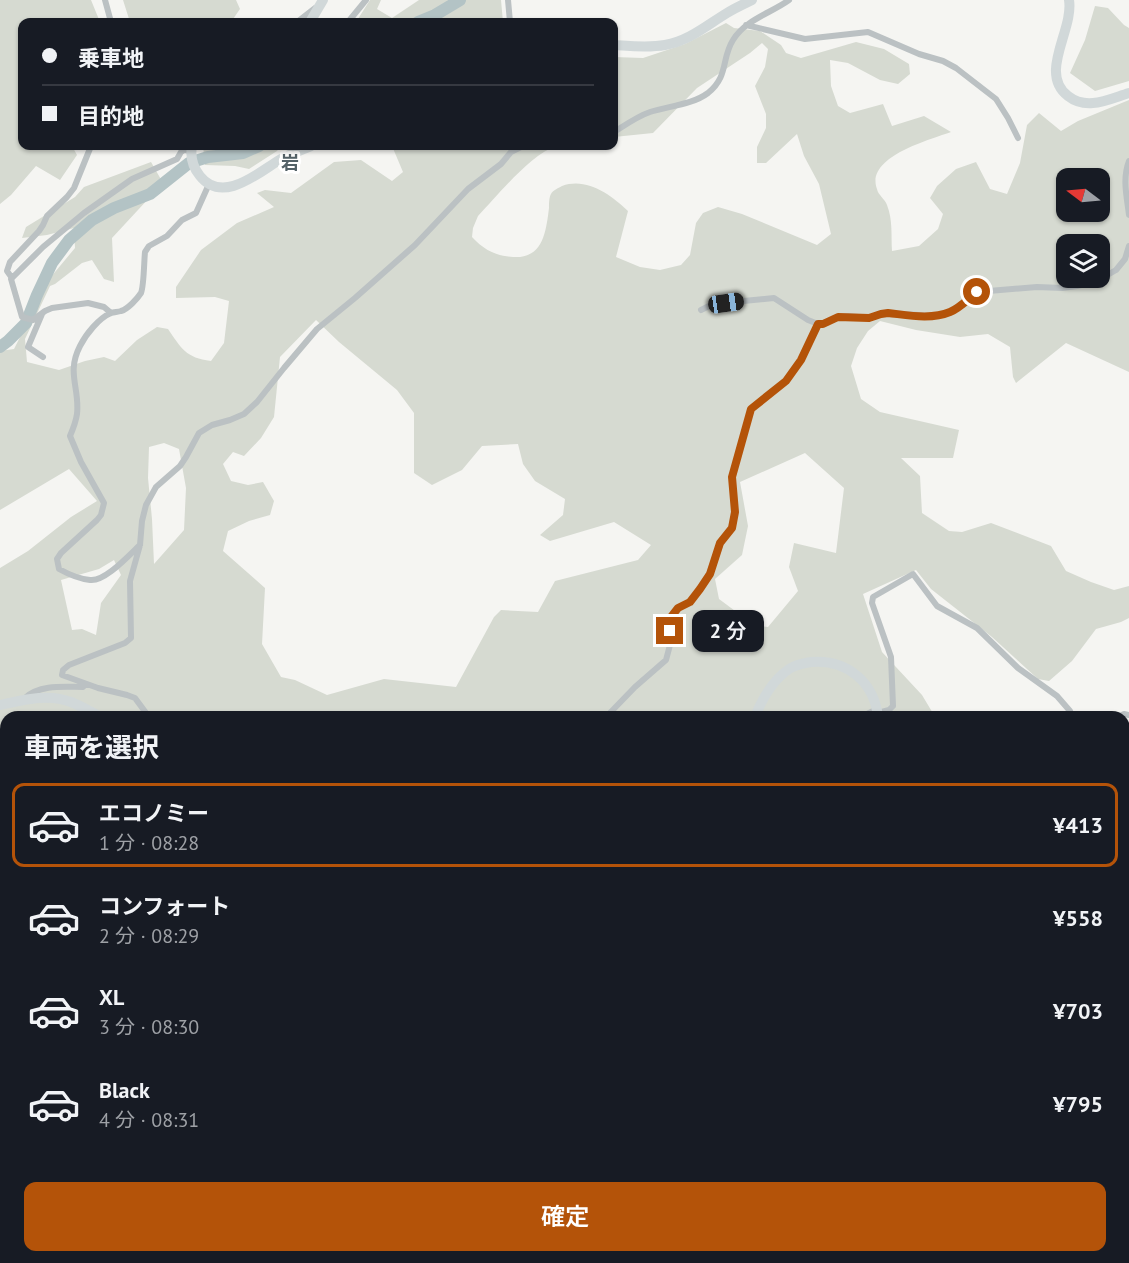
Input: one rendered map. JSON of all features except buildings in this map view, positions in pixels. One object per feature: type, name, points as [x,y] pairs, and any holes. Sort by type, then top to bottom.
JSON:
[{"type":"main road","points":[[618,45],[668,45],[702,29],[752,0]]},
{"type":"main road","points":[[1070,0],[1070,12],[1056,65],[1057,82],[1061,91],[1077,102],[1092,104],[1129,93]]},
{"type":"main road","points":[[312,18],[322,2]]},
{"type":"main road","points":[[191,151],[195,168],[202,179],[218,187],[236,186],[302,150]]},
{"type":"main road","points":[[758,711],[772,685],[790,668],[807,663],[825,662],[839,665],[855,673],[872,694],[877,711]]},
{"type":"main road","points":[[0,705],[24,699],[48,698],[72,702],[89,711]]},
{"type":"street","points":[[105,0],[110,18]]},
{"type":"street","points":[[351,18],[366,0]]},
{"type":"street","points":[[508,0],[510,18]]},
{"type":"street","points":[[618,130],[648,113],[699,98],[708,93],[720,80],[732,41],[746,25],[789,0]]},
{"type":"street","points":[[302,18],[322,2]]},
{"type":"street","points":[[746,25],[805,39],[868,32],[919,54],[943,61],[956,68],[996,99],[1018,138]]},
{"type":"street","points":[[89,150],[74,188],[51,210],[39,231],[10,262],[7,271],[12,278],[22,317],[33,320],[52,308],[87,303],[104,307],[111,313]]},
{"type":"street","points":[[12,278],[62,231],[113,192],[132,179],[177,159],[184,150],[191,151]]},
{"type":"street","points":[[145,711],[135,698],[62,675],[63,670],[69,665],[125,643],[131,638],[129,581],[140,545],[142,520],[150,495],[164,478],[180,466],[198,434],[212,425],[244,414],[257,402],[317,329],[415,245],[468,189],[501,164],[515,150]]},
{"type":"street","points":[[1129,161],[1125,170],[1125,182],[1129,215]]},
{"type":"street","points":[[140,545],[112,570],[96,580],[89,580],[59,569],[57,559],[97,520],[104,503],[70,436],[77,417],[77,395],[73,375],[77,355],[86,337],[95,326],[111,313],[127,308],[142,291],[145,252],[149,246],[167,236],[182,220],[196,213],[210,184]]},
{"type":"street","points":[[701,310],[713,304],[774,298],[818,324],[838,317],[869,318],[888,313],[934,316],[956,309],[977,292],[1037,287],[1062,288],[1098,280],[1116,270],[1125,259],[1129,246]]},
{"type":"street","points":[[42,313],[28,347],[43,357]]},
{"type":"street","points":[[612,711],[666,660],[670,645],[671,617],[678,608],[690,602],[700,589],[710,574],[720,543],[732,528],[735,512],[732,477],[751,409],[786,381],[801,360],[818,324]]},
{"type":"street","points":[[885,711],[893,706],[891,657],[872,603],[873,597],[913,574],[938,606],[976,628],[1018,668],[1057,696],[1070,711]]},
{"type":"street","points":[[24,699],[34,691],[83,687],[86,684]]},
{"type":"shaded area","points":[[0,0],[91,0],[98,18],[18,18],[18,150],[74,150],[77,155],[60,180],[36,166],[0,204]]},
{"type":"shaded area","points":[[123,0],[236,0],[240,9],[234,18],[129,18]]},
{"type":"shaded area","points":[[370,0],[381,0],[377,9],[392,18],[359,18]]},
{"type":"shaded area","points":[[419,0],[501,0],[503,18],[392,18]]},
{"type":"shaded area","points":[[1095,6],[1108,8],[1129,28],[1129,81],[1095,91],[1070,73],[1085,40]]},
{"type":"shaded area","points":[[726,23],[734,28],[760,31],[781,45],[786,53],[801,58],[856,42],[884,49],[909,64],[910,74],[898,84],[880,80],[848,63],[830,60],[831,86],[838,106],[850,113],[883,104],[892,126],[924,116],[951,132],[901,152],[880,168],[876,178],[877,189],[889,211],[892,251],[919,246],[938,229],[943,214],[930,198],[937,186],[956,169],[976,162],[990,189],[1007,194],[1020,163],[1027,125],[1039,113],[1061,131],[1078,121],[1129,100],[1129,372],[1066,343],[1016,383],[1013,377],[1010,347],[988,334],[960,337],[880,321],[868,331],[857,348],[851,366],[861,399],[880,412],[959,430],[953,458],[901,458],[920,476],[922,513],[949,531],[962,532],[991,523],[1051,546],[1066,571],[1114,590],[1129,586],[1129,618],[1096,629],[1072,661],[1049,681],[1038,679],[992,637],[931,589],[916,570],[863,594],[882,652],[922,695],[932,711],[0,711],[0,568],[28,551],[71,517],[97,501],[69,469],[0,510],[0,351],[14,349],[50,278],[75,248],[74,228],[22,238],[26,227],[75,197],[84,187],[151,162],[163,183],[112,238],[114,282],[104,279],[92,260],[82,263],[50,286],[25,339],[27,362],[59,370],[104,357],[115,361],[137,340],[157,327],[168,329],[190,355],[211,361],[224,343],[229,301],[215,297],[176,298],[176,287],[201,250],[237,223],[274,207],[257,193],[265,190],[291,193],[334,162],[361,160],[392,181],[403,172],[394,150],[548,150],[525,167],[478,216],[472,237],[486,249],[501,255],[523,256],[537,249],[544,235],[551,194],[562,186],[571,184],[598,189],[628,211],[616,257],[640,267],[660,270],[681,265],[690,255],[696,223],[703,213],[718,207],[742,214],[817,245],[831,234],[819,184],[804,156],[797,134],[766,163],[757,163],[757,147],[766,128],[766,114],[755,86],[765,67],[768,49],[762,43],[697,88],[653,133],[618,137],[618,57],[643,58],[685,44]],"holes":[[[316,320],[397,390],[414,413],[414,473],[432,485],[462,470],[482,446],[518,444],[523,464],[535,481],[565,499],[563,515],[540,535],[550,541],[614,522],[651,545],[638,560],[555,581],[538,612],[501,610],[494,617],[456,687],[384,679],[327,695],[295,680],[281,677],[262,644],[265,588],[223,551],[228,531],[249,521],[270,515],[274,501],[263,482],[248,485],[231,481],[223,464],[233,452],[244,456],[261,438],[274,417],[280,357]],[[164,443],[179,449],[186,488],[184,530],[154,564],[148,478],[149,447]],[[805,453],[844,488],[836,553],[794,543],[789,567],[798,591],[768,627],[754,625],[719,599],[715,579],[742,555],[748,526],[740,482]],[[114,560],[121,575],[101,603],[96,635],[82,629],[72,630],[61,580],[99,569]]]},
{"type":"shaded area","points":[[203,150],[278,150],[249,169],[205,165]]},
{"type":"waterway","points":[[428,18],[460,0]]},
{"type":"waterway","points":[[0,347],[26,323],[52,263],[69,240],[92,220],[114,208],[150,194],[189,163],[208,157],[243,153],[250,150]]},
{"type":"district","name":"岩","points":[[290,162]]},
{"type":"route","points":[[670,631],[671,617],[678,608],[690,602],[700,589],[710,574],[720,543],[732,528],[735,512],[732,477],[751,409],[786,381],[801,360],[818,324],[838,317],[869,318],[888,313],[934,316],[956,309],[977,292]]}]
